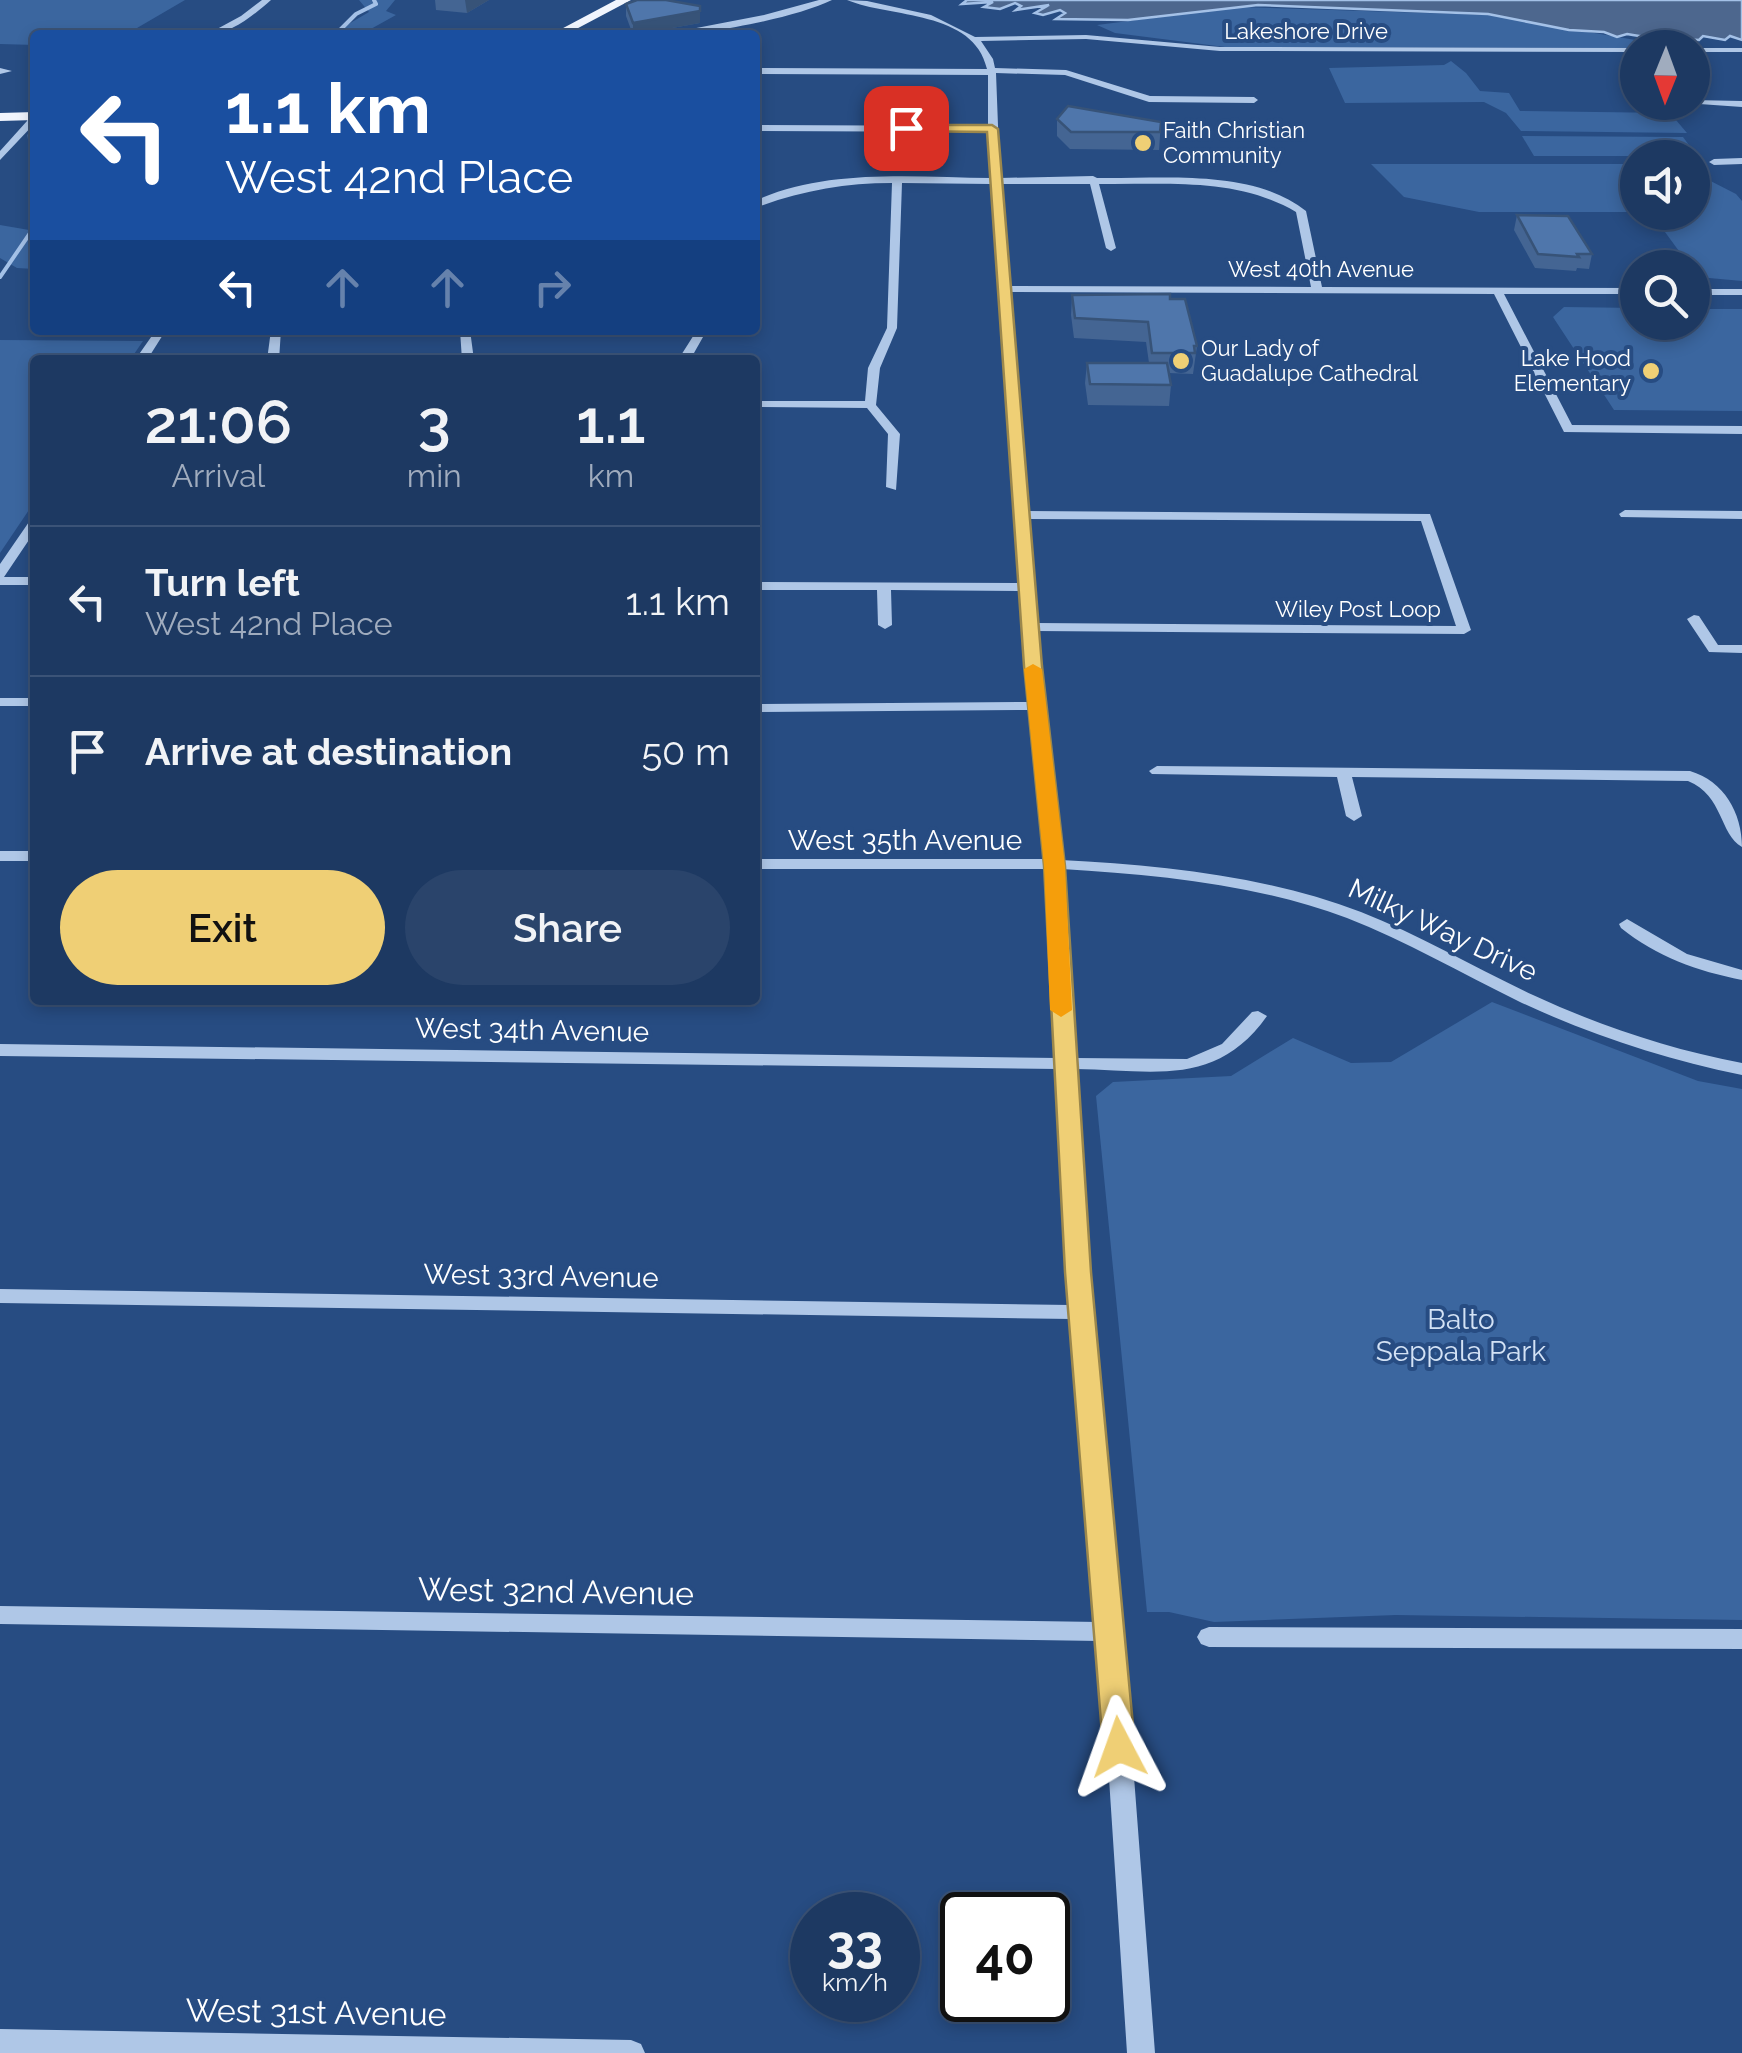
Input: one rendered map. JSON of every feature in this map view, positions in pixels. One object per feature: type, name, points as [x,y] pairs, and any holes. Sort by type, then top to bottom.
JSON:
[{"type":"main road","points":[[566,30],[625,0]]},
{"type":"main road","points":[[0,117],[30,116]]},
{"type":"street","points":[[220,30],[244,18],[266,0]]},
{"type":"street","points":[[692,30],[791,12],[828,0]]},
{"type":"street","points":[[851,0],[945,23],[975,39],[984,49],[992,71],[992,129],[1036,706],[1054,866],[1081,1312],[1110,1632],[1141,2053]]},
{"type":"street","name":"Lakeshore Drive","points":[[975,39],[1086,36],[1220,49],[1620,52]]},
{"type":"street","points":[[1710,50],[1742,50]]},
{"type":"street","points":[[760,71],[1066,72],[1113,90],[1149,98],[1254,100]]},
{"type":"street","points":[[1710,104],[1742,104]]},
{"type":"street","points":[[0,158],[30,123]]},
{"type":"street","points":[[760,128],[992,129]]},
{"type":"street","points":[[1714,162],[1742,162]]},
{"type":"street","points":[[892,487],[894,434],[870,405],[874,368],[892,328],[897,178]]},
{"type":"street","points":[[760,203],[778,194],[897,178],[1220,182],[1264,192],[1301,211],[1317,289]]},
{"type":"street","points":[[1093,179],[1111,248]]},
{"type":"street","points":[[1264,192],[1288,184]]},
{"type":"street","points":[[760,189],[778,194]]},
{"type":"street","name":"West 40th Avenue","points":[[1005,289],[1620,291]]},
{"type":"street","points":[[1497,290],[1568,429],[1742,430]]},
{"type":"street","points":[[1710,292],[1742,292]]},
{"type":"street","points":[[760,404],[870,405]]},
{"type":"street","name":"Wiley Post Loop","points":[[1023,514],[1426,518],[1464,630],[1030,627]]},
{"type":"street","points":[[1625,514],[1742,515]]},
{"type":"street","points":[[30,530],[0,577],[30,580]]},
{"type":"street","points":[[760,586],[1027,588]]},
{"type":"street","points":[[884,588],[886,625]]},
{"type":"street","points":[[1694,619],[1714,649],[1742,650]]},
{"type":"street","points":[[0,702],[30,702]]},
{"type":"street","points":[[760,708],[1036,706]]},
{"type":"street","points":[[1157,771],[1678,775],[1702,779],[1721,801],[1742,842]]},
{"type":"street","points":[[1343,772],[1354,816]]},
{"type":"street","points":[[0,856],[30,856]]},
{"type":"street","name":"West 35th Avenue","points":[[760,864],[1054,866]]},
{"type":"street","name":"Milky Way Drive","points":[[1054,866],[1171,874],[1292,895],[1389,929],[1585,1024],[1646,1046],[1742,1069]]},
{"type":"street","points":[[1627,924],[1650,943],[1677,957],[1742,974]]},
{"type":"street","name":"West 34th Avenue","points":[[0,1050],[1188,1065],[1218,1058],[1236,1046],[1258,1016]]},
{"type":"street","name":"West 33rd Avenue","points":[[0,1296],[1081,1312]]},
{"type":"street","name":"West 32nd Avenue","points":[[0,1615],[1110,1632]]},
{"type":"street","points":[[1209,1638],[1742,1639]]},
{"type":"street","name":"West 31st Avenue","points":[[0,2042],[632,2053]]},
{"type":"green space","points":[[0,0],[185,0],[134,30],[30,30],[30,45],[0,44]]},
{"type":"green space","points":[[359,0],[395,0],[386,11],[396,15],[369,30],[338,30],[369,12]]},
{"type":"green space","points":[[1240,7],[1489,15],[1620,37],[1620,48],[1225,47],[1115,33],[1097,25]]},
{"type":"green space","points":[[1451,61],[1480,91],[1509,93],[1520,111],[1620,112],[1620,120],[1676,120],[1687,133],[1521,131],[1506,113],[1484,102],[1345,103],[1329,68],[1444,65]]},
{"type":"green space","points":[[1522,136],[1685,140],[1620,140],[1620,156],[1534,156]]},
{"type":"green space","points":[[1371,164],[1620,164],[1620,212],[1479,212],[1404,197]]},
{"type":"green space","points":[[1710,181],[1736,194],[1742,201],[1742,281],[1710,278],[1710,250],[1678,250],[1663,230],[1710,230]]},
{"type":"green space","points":[[0,225],[30,230],[30,269],[17,268],[0,258]]},
{"type":"green space","name":"Lake Hood Elementary","points":[[1564,307],[1620,308],[1620,340],[1710,340],[1710,309],[1742,309],[1742,411],[1614,410],[1553,317]]},
{"type":"green space","points":[[0,340],[143,341],[133,355],[30,355],[30,508],[0,553]]},
{"type":"green space","name":"Balto Seppala Park","points":[[1492,1002],[1698,1081],[1742,1089],[1742,1620],[1396,1615],[1214,1622],[1169,1612],[1147,1612],[1096,1096],[1113,1082],[1231,1076],[1293,1038],[1351,1063],[1391,1062]]},
{"type":"shaded area","points":[[967,0],[1742,0],[1742,40],[1710,37],[1710,30],[1620,30],[1617,37],[1488,14],[1258,5],[1128,20],[1056,19],[1065,13],[1035,13],[1049,5],[1016,10],[1021,6],[1015,3],[1000,9],[984,7],[993,2],[962,4]]},
{"type":"building","points":[[666,0],[700,6],[700,11],[633,23],[626,4]]},
{"type":"building","points":[[1068,106],[1161,122],[1160,132],[1071,132],[1057,119]]},
{"type":"building","points":[[1517,215],[1568,216],[1592,254],[1538,254]]},
{"type":"building","points":[[1170,294],[1170,299],[1185,299],[1197,346],[1195,353],[1152,353],[1148,322],[1075,318],[1072,295]]},
{"type":"building","points":[[1087,363],[1167,363],[1171,385],[1090,384]]},
{"type":"waterway","points":[[340,30],[356,14],[376,4],[374,0]]},
{"type":"waterway","points":[[0,277],[30,233]]},
{"type":"slow traffic","points":[[1033,669],[1054,866],[1061,1010]]},
{"type":"place","name":"Faith Christian Community","points":[[1143,143]]},
{"type":"place","name":"Our Lady of Guadalupe Cathedral","points":[[1181,361]]},
{"type":"place","name":"Lake Hood Elementary","points":[[1651,371]]},
{"type":"route","points":[[906,128],[992,129],[1036,706],[1054,866],[1078,1272],[1119,1747]]}]
